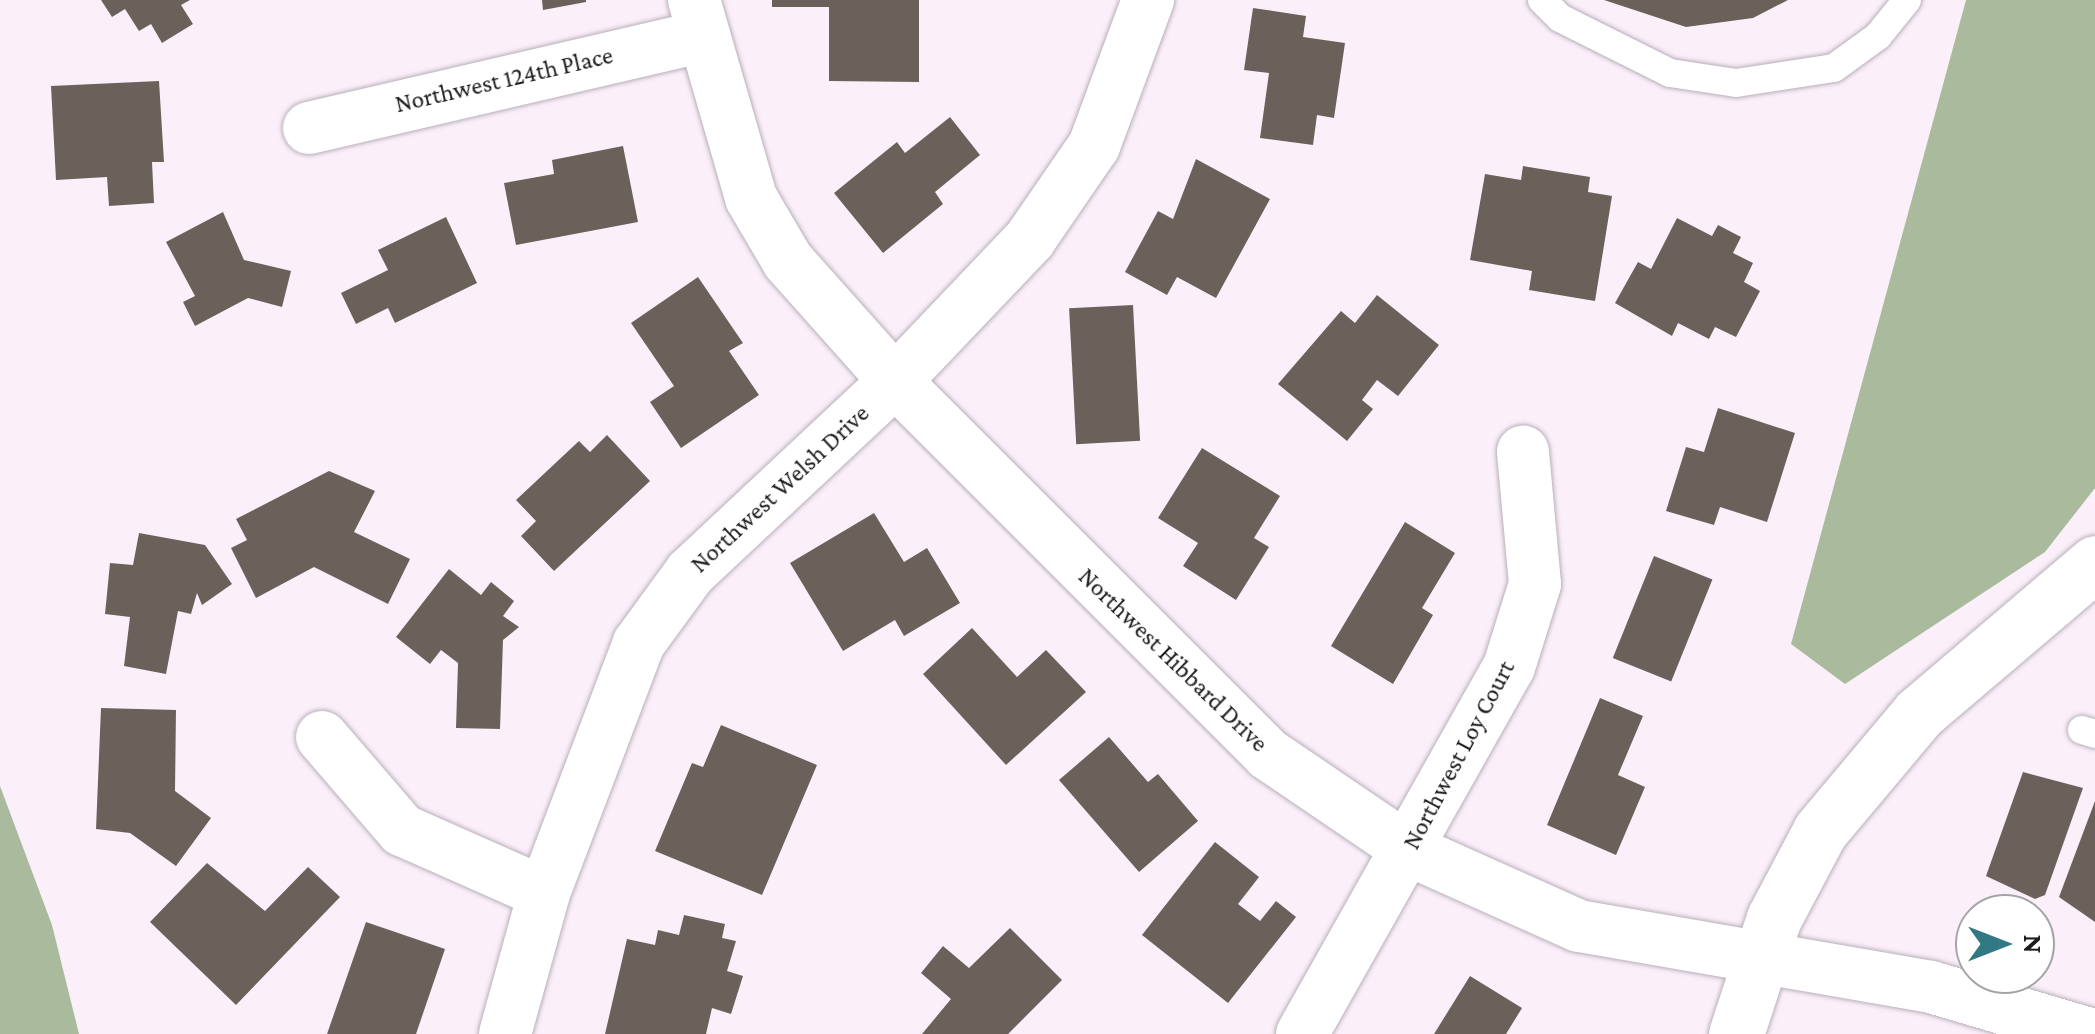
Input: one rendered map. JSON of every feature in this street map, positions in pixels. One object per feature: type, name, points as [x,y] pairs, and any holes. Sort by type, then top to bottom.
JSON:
[{"type":"street","name":"Northwest Welsh Drive","points":[[504,1034],[544,893],[621,682],[665,604],[990,286],[1065,192],[1118,95],[1148,0]]},
{"type":"street","name":"Northwest Hibbard Drive","points":[[697,18],[751,198],[788,261],[894,381],[1228,720],[1409,850],[1579,926],[1931,987],[2090,1034]]},
{"type":"street","name":"Northwest 124th Place","points":[[308,128],[697,18]]},
{"type":"street","name":"Northwest Loy Court","points":[[1302,1034],[1509,667],[1535,584],[1524,452]]},
{"type":"street","points":[[1736,1034],[1760,959],[1802,861],[1870,768],[1930,702],[2095,563]]},
{"type":"street","points":[[322,738],[402,830],[544,893]]},
{"type":"lane","points":[[1542,0],[1560,18],[1670,74],[1736,83],[1834,68],[1878,36],[1906,0]]},
{"type":"green space","points":[[1966,0],[2095,0],[2095,488],[2045,552],[1845,684],[1791,644]]},
{"type":"green space","points":[[0,786],[52,925],[79,1034],[0,1034]]},
{"type":"building","points":[[101,0],[190,0],[181,5],[193,24],[162,43],[151,24],[139,31],[125,9],[112,17]]},
{"type":"building","points":[[542,0],[586,0],[586,2],[543,10]]},
{"type":"building","points":[[772,0],[919,0],[919,82],[829,81],[829,7],[772,7]]},
{"type":"building","points":[[1604,0],[1788,0],[1753,18],[1686,27]]},
{"type":"building","points":[[1253,8],[1306,16],[1303,37],[1345,43],[1334,118],[1317,115],[1313,145],[1260,138],[1269,73],[1244,70]]},
{"type":"building","points":[[159,81],[164,162],[152,162],[154,203],[109,206],[107,177],[56,180],[51,86]]},
{"type":"building","points":[[950,117],[980,155],[935,192],[943,204],[883,253],[834,193],[897,142],[905,153]]},
{"type":"building","points":[[623,146],[638,222],[516,245],[504,183],[554,174],[552,160]]},
{"type":"building","points":[[1196,159],[1270,199],[1216,298],[1177,277],[1167,295],[1125,272],[1158,211],[1173,219]]},
{"type":"building","points":[[1523,166],[1590,177],[1588,192],[1612,196],[1595,301],[1529,290],[1532,271],[1470,260],[1485,174],[1521,180]]},
{"type":"building","points":[[223,212],[244,260],[291,271],[282,307],[248,298],[195,326],[183,302],[195,296],[166,242]]},
{"type":"building","points":[[446,217],[477,283],[395,323],[388,308],[356,324],[341,293],[388,270],[378,250]]},
{"type":"building","points":[[1677,218],[1712,236],[1718,225],[1741,237],[1733,253],[1753,263],[1744,282],[1760,291],[1736,337],[1715,327],[1709,339],[1678,323],[1672,336],[1615,303],[1638,262],[1651,269]]},
{"type":"building","points":[[698,277],[743,343],[729,351],[759,395],[681,448],[650,402],[674,386],[631,323]]},
{"type":"building","points":[[1377,295],[1439,345],[1398,396],[1377,380],[1362,400],[1373,409],[1347,441],[1278,384],[1341,311],[1355,323]]},
{"type":"building","points":[[1133,305],[1140,441],[1076,444],[1069,308]]},
{"type":"building","points":[[1718,408],[1795,433],[1767,522],[1720,507],[1714,525],[1666,511],[1686,447],[1704,452]]},
{"type":"building","points":[[607,435],[650,481],[554,571],[521,536],[536,521],[516,500],[579,441],[590,452]]},
{"type":"building","points":[[1202,448],[1280,496],[1254,538],[1269,547],[1236,600],[1183,566],[1198,543],[1158,518]]},
{"type":"building","points":[[329,471],[375,491],[354,532],[410,559],[388,604],[314,567],[256,598],[231,548],[247,540],[236,519]]},
{"type":"building","points":[[874,513],[904,562],[927,548],[960,603],[904,636],[895,620],[843,651],[790,563]]},
{"type":"building","points":[[1405,522],[1455,553],[1422,608],[1433,615],[1393,684],[1331,646]]},
{"type":"building","points":[[139,533],[205,545],[232,584],[202,605],[197,593],[191,614],[178,611],[166,674],[124,666],[130,617],[105,614],[110,563],[133,565]]},
{"type":"building","points":[[1654,556],[1712,580],[1671,682],[1613,658]]},
{"type":"building","points":[[449,569],[481,595],[491,582],[514,601],[503,616],[519,627],[503,640],[500,729],[456,728],[458,663],[441,650],[430,664],[396,637]]},
{"type":"building","points":[[972,628],[1017,677],[1046,650],[1086,692],[1006,765],[923,674]]},
{"type":"building","points":[[1600,698],[1643,716],[1618,775],[1645,787],[1616,855],[1547,825]]},
{"type":"building","points":[[101,708],[176,710],[175,791],[211,818],[176,866],[130,833],[96,829]]},
{"type":"building","points":[[721,725],[817,765],[762,895],[655,851],[692,763],[703,767]]},
{"type":"building","points":[[1109,737],[1148,782],[1158,774],[1198,821],[1139,872],[1059,780]]},
{"type":"building","points":[[2023,772],[2083,788],[2045,894],[2024,894],[1986,876]]},
{"type":"building","points":[[2095,801],[2095,922],[2059,897]]},
{"type":"building","points":[[1215,842],[1259,877],[1238,904],[1260,921],[1276,901],[1296,917],[1228,1003],[1142,935]]},
{"type":"building","points":[[207,863],[265,911],[308,867],[340,897],[236,1005],[150,922]]},
{"type":"building","points":[[684,915],[725,924],[722,938],[736,941],[727,971],[743,976],[731,1014],[712,1008],[706,1034],[605,1034],[627,939],[655,945],[658,930],[679,935]]},
{"type":"building","points":[[366,922],[445,949],[416,1034],[327,1034]]},
{"type":"building","points":[[1010,928],[1062,980],[1008,1034],[922,1034],[951,999],[921,973],[943,946],[969,968]]},
{"type":"building","points":[[1470,976],[1522,1008],[1506,1034],[1434,1034]]}]
